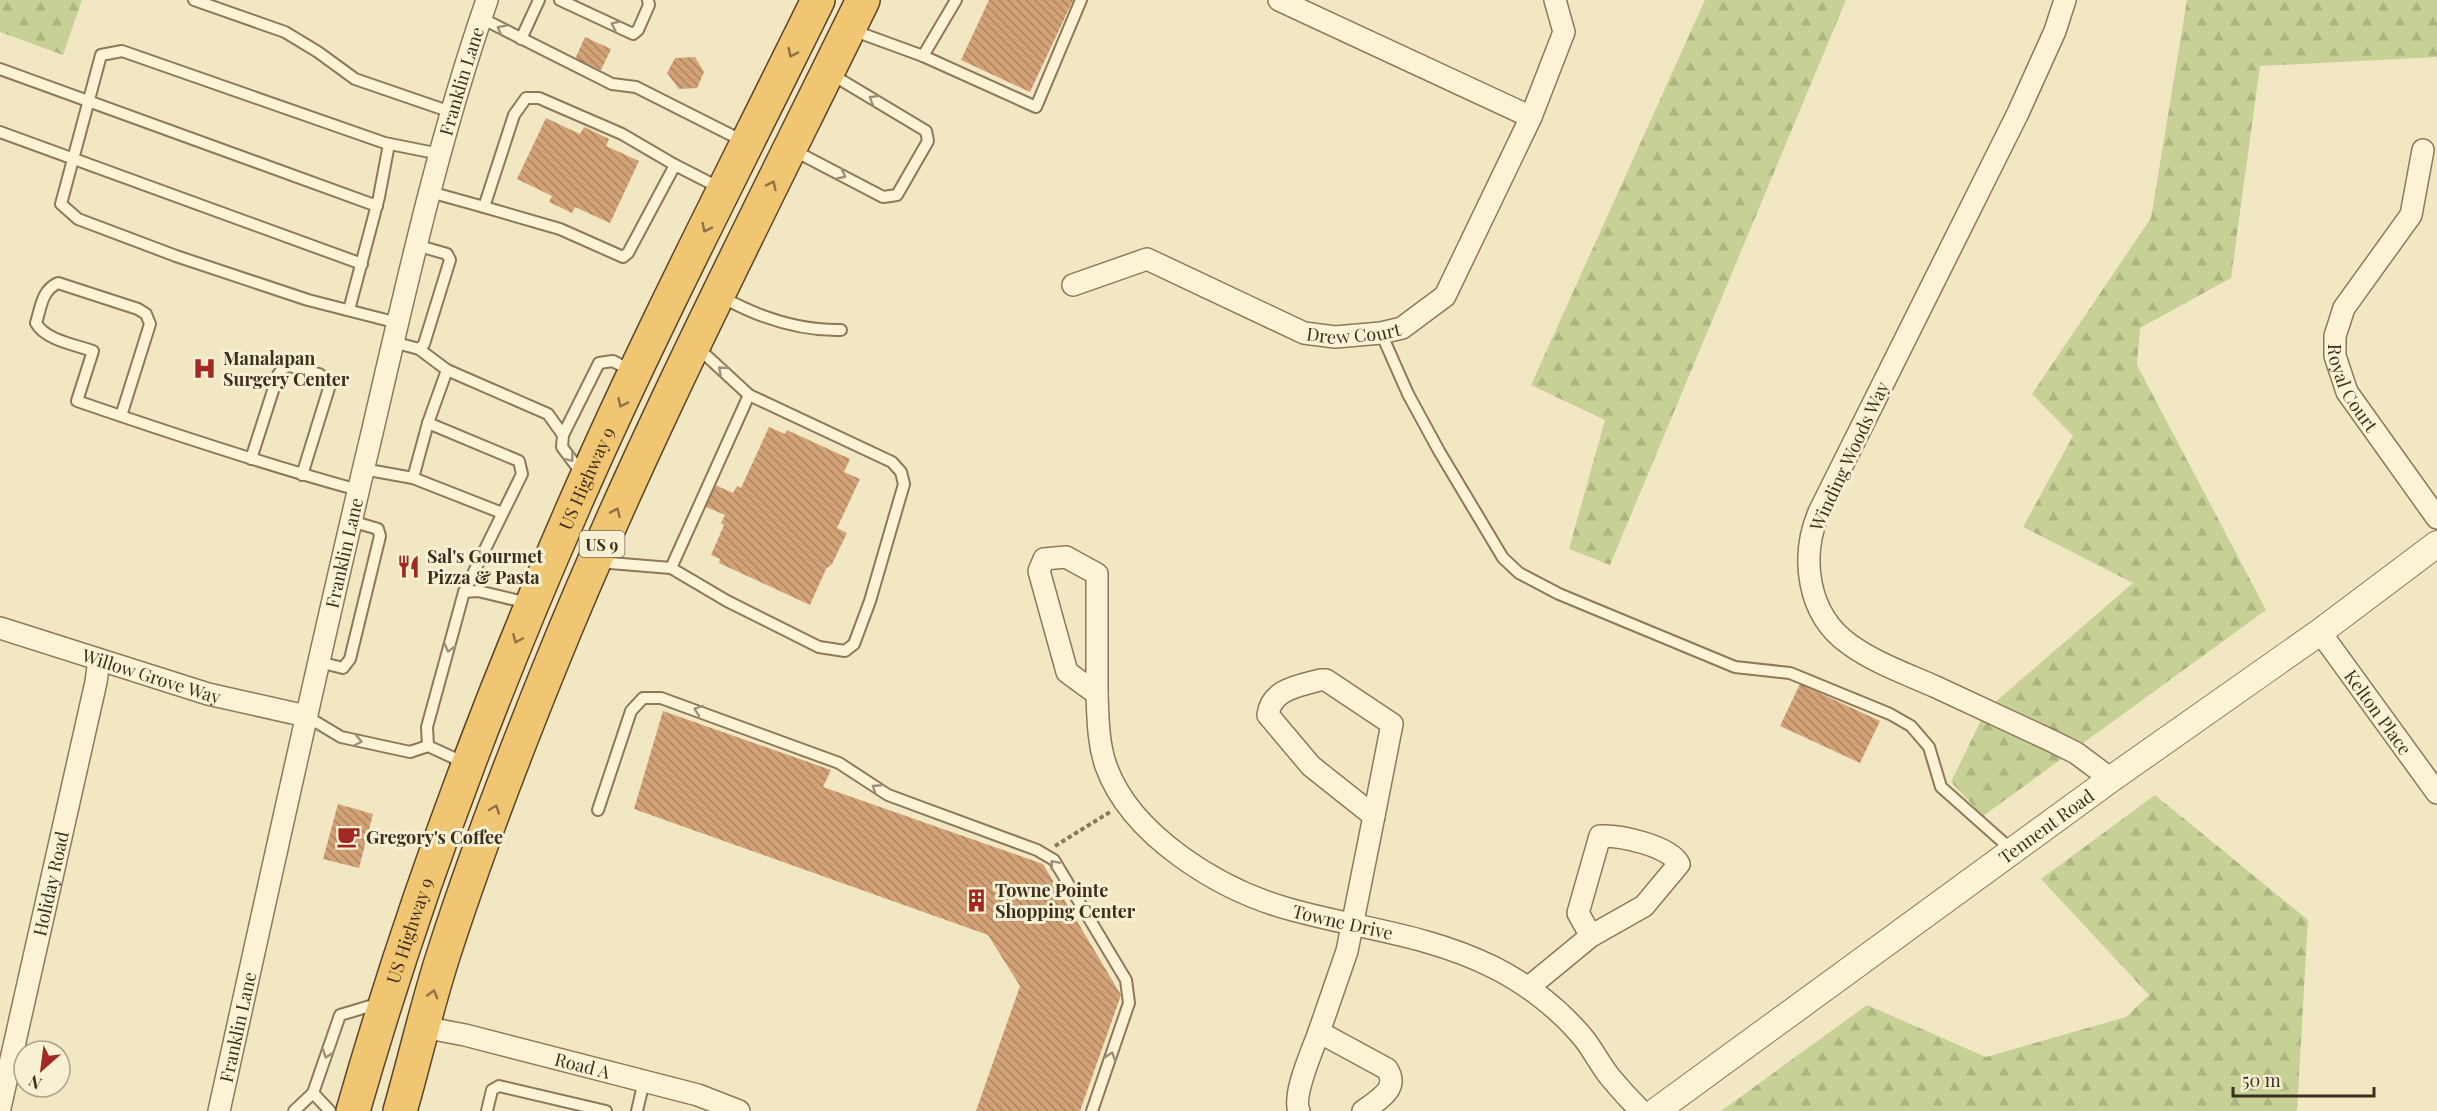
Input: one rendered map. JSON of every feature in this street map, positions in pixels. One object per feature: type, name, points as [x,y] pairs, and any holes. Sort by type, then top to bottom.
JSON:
[{"type":"highway","name":"US Highway 9","points":[[353,1111],[386,1001],[468,765],[532,604],[586,479],[818,0]]},
{"type":"highway","name":"US 9","points":[[400,1111],[443,955],[549,668],[594,562],[694,345],[863,0]]},
{"type":"street","points":[[1279,0],[1531,117]]},
{"type":"street","name":"Drew Court","points":[[1073,285],[1147,259],[1304,333],[1335,338],[1381,333],[1402,328],[1445,296],[1531,117],[1564,32],[1555,0]]},
{"type":"street","name":"Winding Woods Way","points":[[2065,0],[2055,32],[2018,113],[1819,512],[1810,539],[1809,574],[1820,609],[1833,628],[1860,652],[2076,753],[2111,779]]},
{"type":"street","name":"Franklin Lane","points":[[219,1111],[306,716],[395,333],[451,112],[482,6]]},
{"type":"street","name":"Royal Court","points":[[2423,150],[2411,215],[2344,308],[2335,336],[2335,356],[2347,392],[2437,519]]},
{"type":"street","name":"Tennent Road","points":[[1656,1111],[2111,779],[2320,632],[2437,544]]},
{"type":"street","name":"Towne Drive","points":[[1097,694],[1067,672],[1039,571],[1044,560],[1066,557],[1097,574],[1097,694],[1102,751],[1113,782],[1143,824],[1164,843],[1211,875],[1237,889],[1289,909],[1407,935],[1459,951],[1529,987],[1574,1028],[1610,1077],[1641,1111]]},
{"type":"street","name":"Willow Grove Way","points":[[0,628],[208,694],[306,716]]},
{"type":"street","name":"Kelton Place","points":[[2320,632],[2437,793]]},
{"type":"street","name":"Holiday Road","points":[[0,1108],[4,1068],[96,682],[99,660]]},
{"type":"street","points":[[1299,1111],[1298,1093],[1347,951],[1353,923],[1374,816],[1392,724],[1326,680],[1282,692],[1275,697],[1269,706],[1268,715],[1311,766],[1374,816]]},
{"type":"street","points":[[1529,987],[1591,936],[1644,906],[1679,864],[1677,859],[1667,852],[1646,844],[1600,836],[1578,913],[1591,936]]},
{"type":"street","name":"Road A","points":[[423,1027],[465,1035],[644,1081],[708,1105],[739,1111]]},
{"type":"street","points":[[1319,1032],[1387,1069],[1392,1077],[1392,1085],[1388,1091],[1364,1111]]},
{"type":"lane","points":[[194,0],[285,32],[318,52],[355,80],[451,112]]},
{"type":"lane","points":[[521,39],[539,0]]},
{"type":"lane","points":[[560,0],[633,34],[638,30],[649,5],[648,0]]},
{"type":"lane","points":[[923,56],[956,0]]},
{"type":"lane","points":[[849,29],[923,56],[1036,107],[1081,0]]},
{"type":"lane","points":[[482,6],[521,39],[612,84],[636,87],[748,143]]},
{"type":"lane","points":[[440,154],[389,144],[122,51],[101,55],[61,204],[78,219],[176,256],[308,300],[349,310],[395,333],[447,370],[548,414],[563,435]]},
{"type":"lane","points":[[0,69],[377,207]]},
{"type":"lane","points":[[790,149],[883,197],[897,195],[928,141],[926,131],[828,72]]},
{"type":"lane","points":[[484,207],[514,114],[526,98],[539,98],[622,134],[724,190]]},
{"type":"lane","points":[[0,132],[362,264]]},
{"type":"lane","points":[[349,310],[377,207],[389,144]]},
{"type":"lane","points":[[430,192],[560,229],[623,257],[628,253],[675,165]]},
{"type":"lane","points":[[416,245],[447,254],[450,260],[424,344],[419,349]]},
{"type":"lane","points":[[121,416],[150,324],[146,314],[138,309],[58,283],[50,286],[44,294],[36,323],[39,329],[46,334],[93,351],[77,401],[121,416],[251,459],[358,490]]},
{"type":"lane","points":[[718,295],[765,319],[818,330],[841,330]]},
{"type":"lane","points":[[1381,333],[1408,394],[1439,451],[1503,558],[1519,573],[1559,594],[1735,667],[1790,673],[1890,714],[1911,726],[1929,747],[1941,787],[2013,851]]},
{"type":"lane","points":[[594,562],[671,568],[727,601],[819,647],[844,651],[854,644],[870,601],[904,484],[902,472],[892,462],[749,395],[694,345]]},
{"type":"lane","points":[[586,479],[562,447],[563,435],[599,363],[613,362],[636,374]]},
{"type":"lane","points":[[251,459],[278,375],[282,369],[289,366],[319,374],[326,379],[328,388],[302,475]]},
{"type":"lane","points":[[413,478],[428,423],[447,370]]},
{"type":"lane","points":[[671,568],[749,395]]},
{"type":"lane","points":[[428,423],[519,461],[522,474],[464,592],[427,727],[428,746]]},
{"type":"lane","points":[[363,469],[413,478],[502,513]]},
{"type":"lane","points":[[319,662],[344,668],[350,659],[380,536],[378,529],[351,520]]},
{"type":"lane","points":[[464,592],[478,591],[532,604]]},
{"type":"lane","points":[[598,810],[631,711],[643,699],[660,698],[839,763],[888,795],[1042,853],[1054,860],[1126,980],[1129,1003],[1092,1111]]},
{"type":"lane","points":[[306,716],[341,737],[410,753],[428,746],[468,765]]},
{"type":"lane","points":[[294,1111],[314,1093],[340,1015],[386,1001]]},
{"type":"lane","points":[[637,1111],[644,1081]]},
{"type":"lane","points":[[487,1111],[492,1090],[499,1086],[606,1111]]},
{"type":"lane","points":[[314,1093],[330,1111]]},
{"type":"path","points":[[1042,853],[1126,803]]},
{"type":"green space","points":[[0,0],[82,0],[63,55],[0,32]]},
{"type":"green space","points":[[1705,0],[1846,0],[1610,565],[1569,549],[1605,420],[1531,385]]},
{"type":"green space","points":[[2187,0],[2437,0],[2437,57],[2260,66],[2231,278],[2140,328],[2137,365],[2266,610],[1983,816],[1951,782],[1986,710],[2133,583],[2023,527],[2073,436],[2032,394],[2151,218]]},
{"type":"green space","points":[[2155,795],[2308,920],[2297,1111],[1721,1111],[1867,1005],[1986,1057],[2126,1017],[2149,995],[2041,879]]},
{"type":"building","points":[[989,0],[1073,0],[1030,92],[961,60]]},
{"type":"building","points":[[585,37],[611,49],[601,70],[575,59]]},
{"type":"building","points":[[695,57],[704,72],[697,88],[679,89],[667,73],[675,58]]},
{"type":"building","points":[[546,118],[580,134],[584,127],[609,139],[606,146],[639,161],[610,223],[575,207],[572,213],[549,202],[552,196],[517,179]]},
{"type":"building","points":[[769,427],[785,434],[787,430],[850,459],[844,472],[860,479],[837,528],[847,533],[832,564],[826,569],[810,605],[719,563],[720,559],[711,555],[724,525],[721,523],[725,515],[706,507],[710,490],[713,490],[715,485],[733,493],[737,486],[741,488]]},
{"type":"building","points":[[1800,684],[1880,721],[1860,763],[1780,726]]},
{"type":"building","name":"Towne Pointe Shopping Center","points":[[663,711],[831,770],[823,787],[1043,864],[1121,995],[1080,1111],[976,1111],[1020,986],[988,935],[634,809]]},
{"type":"building","name":"Gregory's Coffee","points":[[338,804],[373,814],[359,868],[323,859]]},
{"type":"place","name":"Manalapan Surgery Center","points":[[205,368]]},
{"type":"place","name":"Sal's Gourmet Pizza & Pasta","points":[[409,566]]},
{"type":"place","name":"Gregory's Coffee","points":[[348,837]]},
{"type":"place","name":"Towne Pointe Shopping Center","points":[[977,900]]}]
